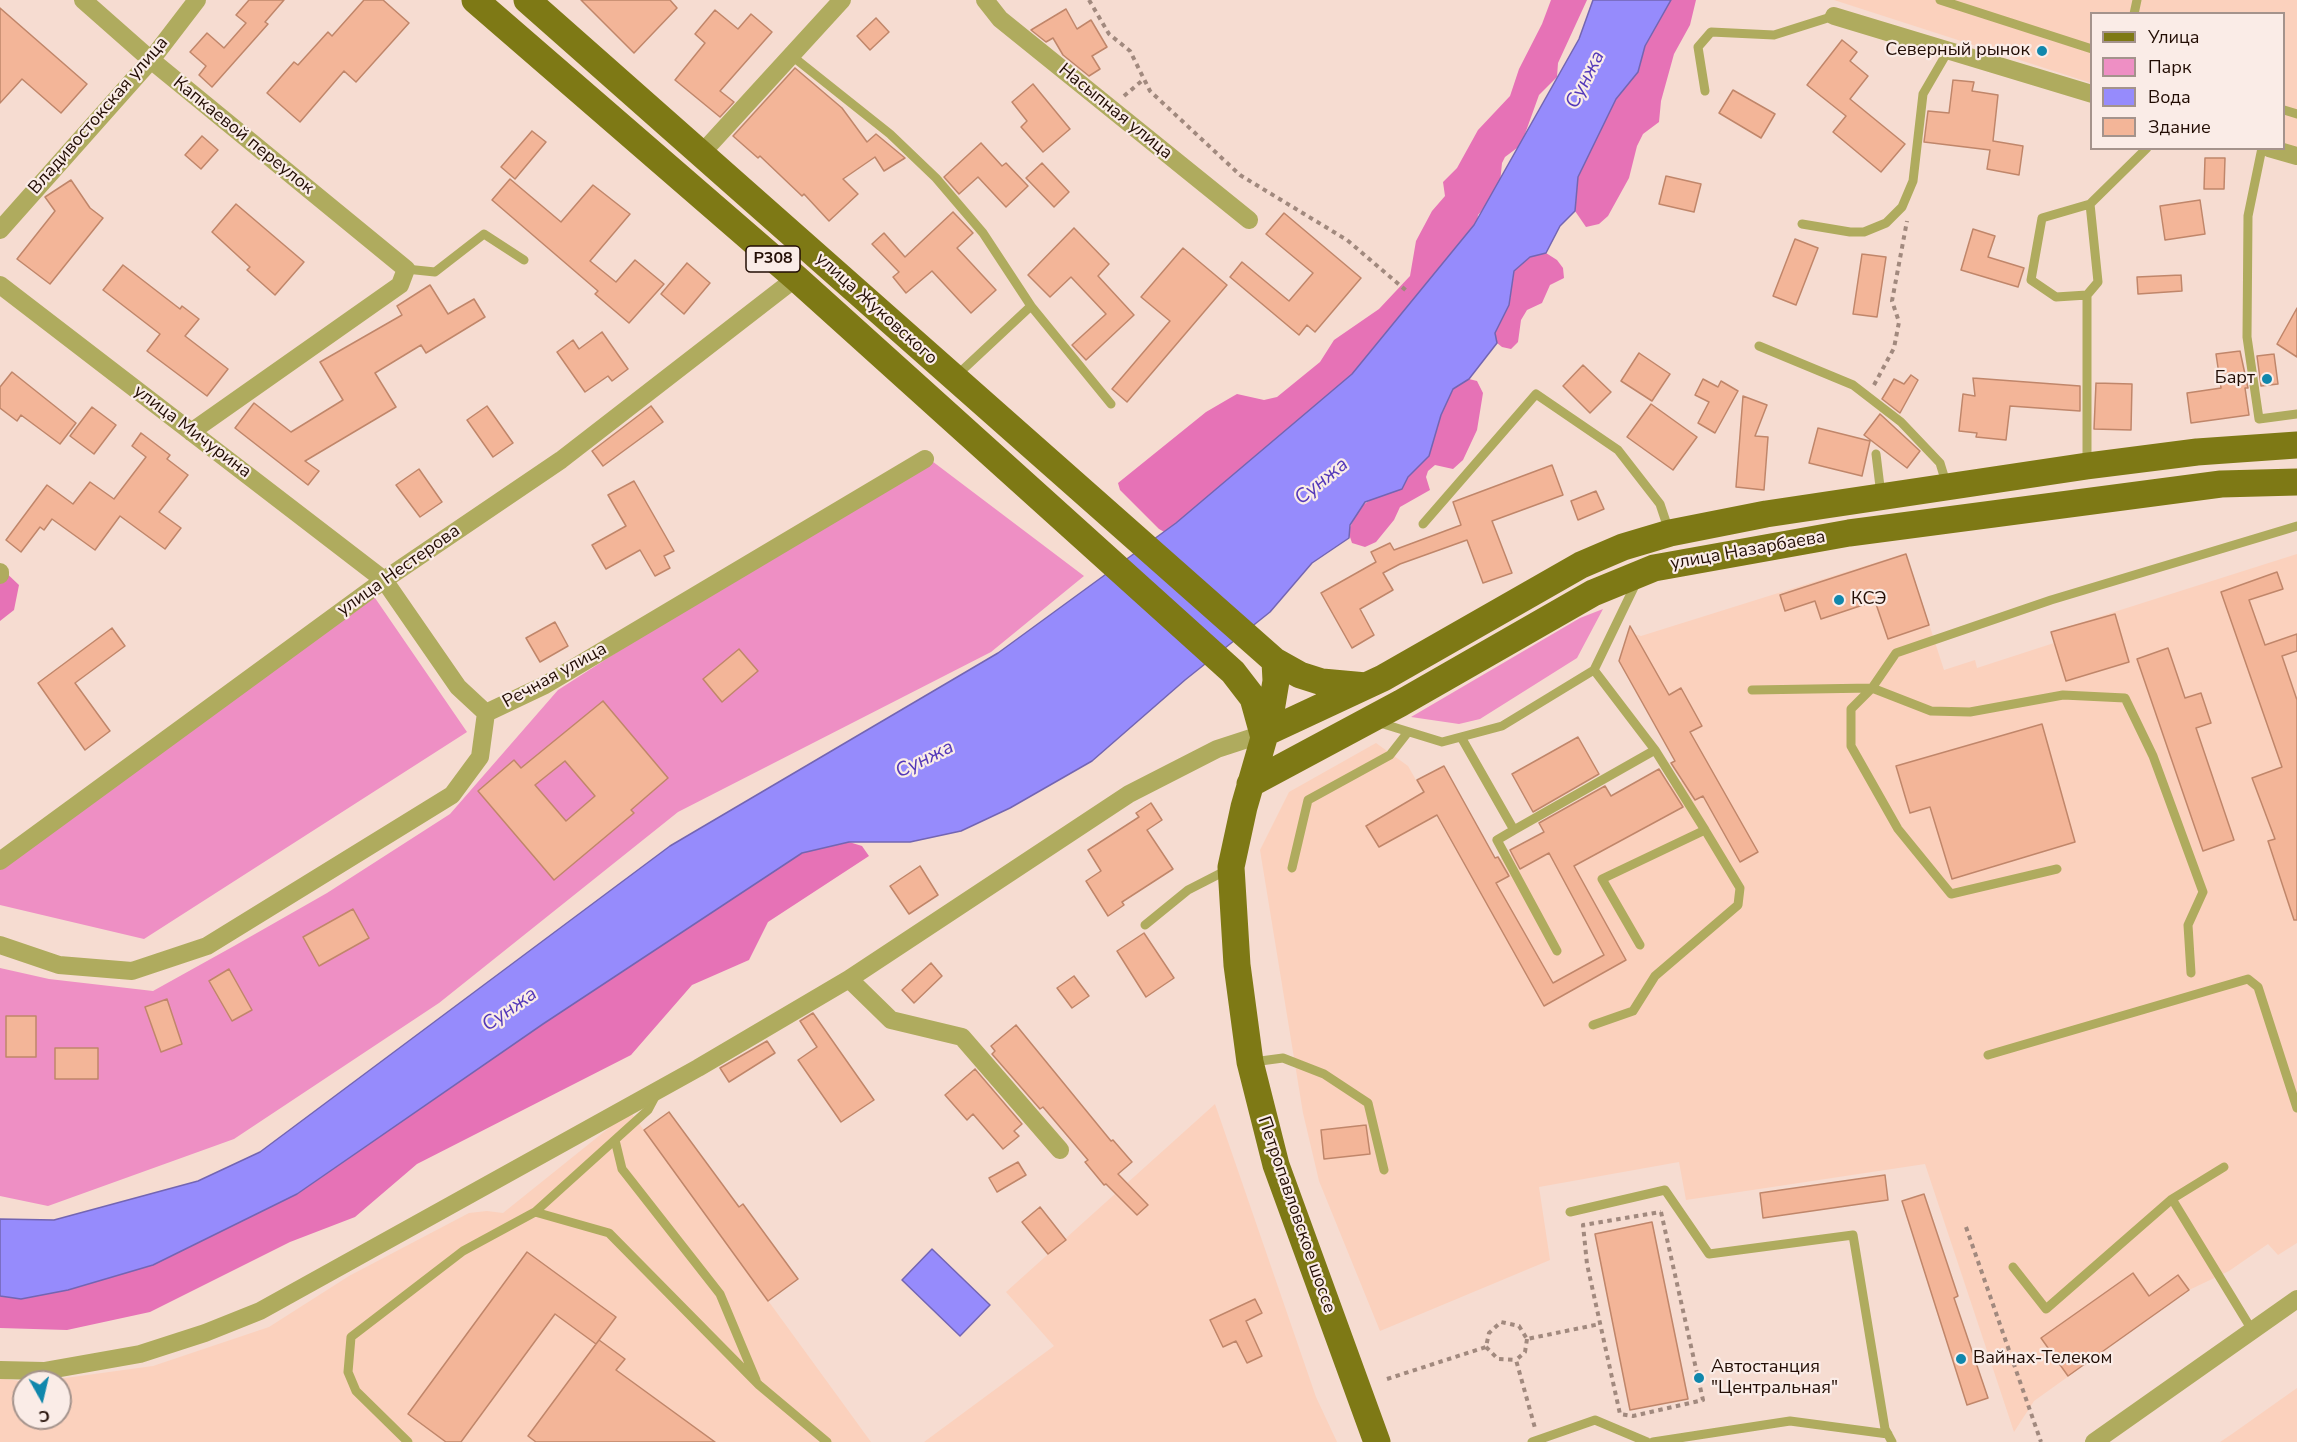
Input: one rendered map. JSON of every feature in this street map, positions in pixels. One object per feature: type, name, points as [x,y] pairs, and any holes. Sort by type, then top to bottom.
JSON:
[{"type":"main road","name":"P308","points":[[475,0],[796,278],[1233,672],[1252,698],[1263,734]]},
{"type":"main road","name":"улица Жуковского","points":[[527,0],[1275,661],[1300,675],[1322,681],[1366,686]]},
{"type":"main road","name":"улица Назарбаева","points":[[1263,734],[1366,686],[1581,565],[1623,547],[1670,533],[1766,514],[2087,466],[2197,452],[2297,445]]},
{"type":"main road","name":"улица Назарбаева","points":[[1250,784],[1346,734],[1593,593],[1654,568],[1849,533],[2221,484],[2297,482]]},
{"type":"main road","name":"Петропавловское шоссе","points":[[1275,661],[1274,697],[1250,784],[1231,867],[1237,965],[1250,1062],[1279,1174],[1377,1442]]},
{"type":"main road","points":[[1263,734],[1346,734]]},
{"type":"street","name":"Капкаевой переулок","points":[[83,0],[151,60],[406,269]]},
{"type":"street","name":"Владивостокская улица","points":[[0,230],[151,60],[197,0]]},
{"type":"street","points":[[701,154],[842,0]]},
{"type":"street","name":"Насыпная улица","points":[[985,0],[1000,19],[1249,220]]},
{"type":"street","points":[[1834,16],[2090,94]]},
{"type":"street","points":[[2276,150],[2297,156]]},
{"type":"street","points":[[191,432],[400,285],[406,269]]},
{"type":"street","name":"улица Нестерова","points":[[0,861],[384,579],[561,460],[796,278]]},
{"type":"street","name":"улица Мичурина","points":[[0,285],[384,579],[458,687],[486,713]]},
{"type":"street","name":"Речная улица","points":[[0,945],[59,965],[132,971],[207,946],[452,795],[480,757],[486,713],[545,685],[925,459]]},
{"type":"street","points":[[0,1370],[44,1371],[140,1353],[205,1333],[260,1311],[658,1090],[849,979],[1129,794],[1217,748],[1246,737],[1263,734]]},
{"type":"street","points":[[849,979],[891,1020],[962,1037],[1060,1150]]},
{"type":"street","points":[[2094,1442],[2297,1299]]},
{"type":"lane","points":[[1940,0],[2090,49]]},
{"type":"lane","points":[[1705,91],[1698,47],[1711,32],[1774,35],[1834,16]]},
{"type":"lane","points":[[1802,224],[1864,232],[1886,223],[1895,216],[1909,194],[1923,94],[1948,51]]},
{"type":"lane","points":[[792,56],[890,134],[936,178],[983,233],[1031,306],[1112,404]]},
{"type":"lane","points":[[2087,295],[2056,297],[2031,280],[2043,218],[2090,204],[2146,150]]},
{"type":"lane","points":[[2262,150],[2248,216],[2247,337],[2259,419],[2297,414]]},
{"type":"lane","points":[[2087,466],[2087,295],[2098,282],[2090,204]]},
{"type":"lane","points":[[406,269],[435,272],[484,234],[524,260]]},
{"type":"lane","points":[[954,378],[1031,306]]},
{"type":"lane","points":[[1759,345],[1853,385],[1901,422],[1940,463],[1948,488]]},
{"type":"lane","points":[[1423,524],[1536,394],[1618,450],[1660,504],[1670,533]]},
{"type":"lane","points":[[1876,454],[1881,497]]},
{"type":"lane","points":[[2057,869],[1951,894],[1898,829],[1851,746],[1851,709],[1872,688],[1896,653],[2051,600],[2297,526]]},
{"type":"lane","points":[[1368,720],[1442,742],[1502,726],[1594,670],[1641,573]]},
{"type":"lane","points":[[1593,1025],[1633,1011],[1655,976],[1738,905],[1740,888],[1655,750],[1594,670]]},
{"type":"lane","points":[[1752,690],[1872,688],[1931,711],[1970,712],[2063,694],[2125,698],[2153,756],[2203,892],[2188,925],[2191,973]]},
{"type":"lane","points":[[1292,868],[1308,800],[1390,755],[1408,732]]},
{"type":"lane","points":[[1461,737],[1514,830]]},
{"type":"lane","points":[[1557,951],[1497,840],[1655,750]]},
{"type":"lane","points":[[1640,945],[1602,879],[1705,830]]},
{"type":"lane","points":[[1145,925],[1188,890],[1231,867]]},
{"type":"lane","points":[[1988,1055],[2248,979],[2258,987],[2297,1108]]},
{"type":"lane","points":[[1250,1062],[1282,1058],[1324,1074],[1368,1103],[1384,1170]]},
{"type":"lane","points":[[408,1442],[356,1391],[348,1372],[351,1337],[463,1251],[535,1212],[648,1110],[658,1090]]},
{"type":"lane","points":[[615,1140],[622,1169],[720,1294],[759,1385]]},
{"type":"lane","points":[[2013,1267],[2046,1310],[2172,1199],[2224,1167]]},
{"type":"lane","points":[[1570,1212],[1665,1190],[1709,1254],[1853,1235],[1890,1438],[1790,1421],[1653,1442]]},
{"type":"lane","points":[[2172,1199],[2252,1330]]},
{"type":"lane","points":[[535,1212],[609,1233],[759,1385],[827,1442]]},
{"type":"lane","points":[[1535,1441],[1595,1420],[1647,1442]]},
{"type":"path","points":[[1089,0],[1109,34],[1130,51],[1150,91],[1240,175],[1347,240],[1409,293]]},
{"type":"path","points":[[1110,108],[1144,79]]},
{"type":"path","points":[[1867,396],[1894,348],[1899,322],[1892,301],[1906,228],[1909,194]]},
{"type":"path","points":[[1661,1212],[1702,1400],[1633,1416],[1620,1413],[1600,1324],[1587,1264],[1583,1225],[1661,1212]]},
{"type":"path","points":[[1966,1227],[2041,1442]]},
{"type":"path","points":[[1501,1322],[1519,1326],[1527,1339],[1525,1352],[1516,1360],[1498,1359],[1486,1347],[1489,1333],[1501,1322]]},
{"type":"path","points":[[1527,1339],[1600,1324]]},
{"type":"path","points":[[1387,1379],[1486,1347]]},
{"type":"path","points":[[1516,1360],[1535,1441]]},
{"type":"shaded area","points":[[1551,0],[1587,0],[1558,63],[1557,77],[1539,95],[1521,145],[1505,157],[1502,163],[1500,183],[1491,200],[1478,215],[1476,233],[1389,352],[1168,534],[1159,529],[1120,490],[1118,483],[1206,412],[1237,394],[1264,400],[1277,397],[1320,362],[1334,340],[1379,309],[1410,276],[1416,241],[1432,211],[1445,196],[1443,182],[1457,168],[1478,130],[1510,96],[1519,69],[1542,24]]},
{"type":"shaded area","points":[[1671,0],[1696,0],[1690,25],[1674,54],[1661,101],[1659,122],[1643,134],[1637,146],[1629,178],[1608,216],[1599,224],[1586,227],[1575,211],[1578,177],[1616,99],[1638,72],[1645,46]]},
{"type":"shaded area","name":"Северный рынок","points":[[1834,0],[2297,0],[2297,149],[2285,144],[2285,12],[2090,12],[2090,83]]},
{"type":"shaded area","points":[[1546,253],[1557,260],[1563,268],[1564,278],[1550,285],[1542,303],[1527,310],[1521,320],[1518,342],[1511,349],[1502,347],[1497,343],[1495,333],[1509,305],[1514,271],[1530,257]]},
{"type":"shaded area","points":[[1469,379],[1477,381],[1483,393],[1477,430],[1463,460],[1453,469],[1435,465],[1428,471],[1426,477],[1430,490],[1400,507],[1394,520],[1376,542],[1365,547],[1352,543],[1348,531],[1360,507],[1376,496],[1402,489],[1408,477],[1429,456],[1441,415],[1453,389]]},
{"type":"shaded area","points":[[1906,553],[1944,670],[1975,660],[1977,668],[2054,643],[2051,632],[2297,554],[2297,1243],[2278,1255],[2268,1244],[2229,1271],[2189,1290],[2034,1401],[2014,1432],[1925,1164],[1686,1200],[1679,1162],[1539,1187],[1550,1260],[1380,1331],[1319,1181],[1303,1113],[1260,850],[1289,792],[1376,743],[1408,766],[1470,875],[1513,852],[1522,868],[1685,779],[1627,664],[1622,651],[1628,632],[1641,636]]},
{"type":"shaded area","points":[[0,567],[19,585],[14,610],[0,621]]},
{"type":"shaded area","points":[[849,842],[862,846],[869,856],[768,922],[749,960],[692,985],[631,1055],[417,1164],[355,1217],[290,1242],[150,1312],[67,1330],[0,1328],[0,1296],[21,1299],[297,1194],[543,1024],[802,853]]},
{"type":"shaded area","points":[[1215,1104],[1316,1397],[1337,1442],[924,1442],[1054,1346],[1006,1292]]},
{"type":"shaded area","points":[[630,1111],[871,1442],[0,1442],[0,1378],[12,1380],[12,1430],[72,1430],[72,1377],[153,1366],[269,1327],[349,1276],[469,1213],[487,1211],[503,1213]]},
{"type":"shaded area","points":[[2297,1388],[2297,1442],[2220,1442],[2232,1434]]},
{"type":"green space","points":[[924,455],[1084,576],[991,652],[678,812],[439,1003],[234,1139],[48,1206],[0,1196],[0,968],[49,979],[153,991],[327,893],[450,814],[558,690]]},
{"type":"green space","points":[[373,595],[467,732],[144,939],[0,905],[0,864]]},
{"type":"green space","points":[[1603,609],[1577,658],[1480,719],[1459,724],[1411,717],[1580,618]]},
{"type":"water","name":"Сунжа","points":[[1593,0],[1671,0],[1645,46],[1638,72],[1616,99],[1578,177],[1575,211],[1560,226],[1546,253],[1530,257],[1514,271],[1509,305],[1495,333],[1497,343],[1469,379],[1453,389],[1441,415],[1429,456],[1408,477],[1402,489],[1365,502],[1350,525],[1349,538],[1312,563],[1270,612],[1185,680],[1092,761],[1010,808],[961,831],[910,842],[849,842],[802,853],[543,1024],[297,1194],[153,1265],[68,1290],[21,1299],[0,1296],[0,1219],[54,1220],[198,1181],[260,1152],[670,846],[998,653],[1176,523],[1352,374],[1474,225],[1579,39]]},
{"type":"water","points":[[932,1249],[990,1305],[960,1336],[902,1280]]},
{"type":"building","points":[[249,0],[284,0],[265,22],[268,24],[212,87],[199,75],[206,66],[190,52],[207,33],[224,48],[246,23],[236,15]]},
{"type":"building","points":[[364,0],[383,0],[409,23],[356,82],[344,71],[300,122],[267,93],[294,62],[298,65],[328,32],[332,36]]},
{"type":"building","points":[[581,0],[670,0],[677,8],[634,53]]},
{"type":"building","points":[[0,8],[87,84],[61,113],[22,79],[0,103]]},
{"type":"building","points":[[1066,9],[1077,29],[1091,20],[1107,47],[1092,56],[1100,69],[1089,76],[1063,55],[1053,38],[1046,42],[1031,30]]},
{"type":"building","points":[[715,10],[738,29],[751,14],[772,32],[720,91],[734,102],[720,117],[675,80],[705,43],[695,34]]},
{"type":"building","points":[[876,18],[889,32],[870,50],[857,36]]},
{"type":"building","points":[[1842,40],[1857,52],[1850,61],[1868,76],[1850,99],[1905,144],[1881,172],[1833,132],[1846,116],[1807,85]]},
{"type":"building","points":[[795,68],[842,108],[867,142],[876,134],[905,158],[884,171],[875,157],[843,179],[858,194],[829,221],[804,194],[802,196],[760,156],[758,158],[733,136]]},
{"type":"building","points":[[1953,80],[1974,82],[1972,91],[1998,95],[1993,141],[2023,146],[2019,175],[1987,169],[1990,150],[1924,142],[1928,111],[1949,113]]},
{"type":"building","points":[[1033,84],[1070,129],[1043,152],[1021,127],[1027,121],[1012,102]]},
{"type":"building","points":[[1733,90],[1775,114],[1761,138],[1719,113]]},
{"type":"building","points":[[532,131],[546,142],[515,179],[501,167]]},
{"type":"building","points":[[202,136],[218,150],[201,169],[185,155]]},
{"type":"building","points":[[981,143],[1002,166],[1006,163],[1028,186],[1006,207],[978,177],[959,194],[944,177]]},
{"type":"building","points":[[2205,158],[2225,158],[2224,189],[2204,189]]},
{"type":"building","points":[[1042,163],[1069,192],[1054,207],[1026,178]]},
{"type":"building","points":[[1666,176],[1701,184],[1694,212],[1659,204]]},
{"type":"building","points":[[510,179],[561,222],[593,185],[630,214],[590,261],[616,282],[635,260],[664,284],[629,323],[595,294],[598,291],[492,200]]},
{"type":"building","points":[[71,180],[90,208],[103,218],[50,284],[17,259],[55,211],[45,197]]},
{"type":"building","points":[[2200,200],[2205,234],[2165,240],[2160,206]]},
{"type":"building","points":[[236,204],[304,262],[275,295],[247,270],[250,267],[212,232]]},
{"type":"building","points":[[953,212],[973,233],[957,248],[996,290],[971,313],[932,271],[906,293],[893,277],[899,272],[872,244],[884,233],[905,257]]},
{"type":"building","points":[[1284,213],[1361,278],[1315,332],[1307,325],[1299,335],[1230,277],[1242,262],[1289,301],[1313,273],[1266,234]]},
{"type":"building","points":[[1074,228],[1109,264],[1098,276],[1134,315],[1086,360],[1072,345],[1106,314],[1071,277],[1050,297],[1028,275]]},
{"type":"building","points":[[1973,229],[1995,236],[1988,257],[2024,268],[2018,287],[1961,270]]},
{"type":"building","points":[[1795,239],[1818,248],[1796,305],[1773,296]]},
{"type":"building","points":[[1183,248],[1227,285],[1127,402],[1112,389],[1170,321],[1141,297]]},
{"type":"building","points":[[1862,254],[1886,257],[1877,317],[1853,314]]},
{"type":"building","points":[[687,263],[710,283],[684,314],[661,294]]},
{"type":"building","points":[[123,265],[180,309],[182,306],[199,319],[185,336],[228,369],[207,396],[147,351],[160,334],[103,290]]},
{"type":"building","points":[[2181,275],[2182,291],[2138,294],[2137,277]]},
{"type":"building","points":[[430,285],[448,314],[474,299],[485,317],[426,353],[421,345],[375,373],[396,407],[305,461],[319,471],[308,485],[235,428],[254,403],[291,432],[343,400],[320,362],[402,315],[397,306]]},
{"type":"building","points":[[2297,308],[2297,357],[2277,344]]},
{"type":"building","points":[[602,332],[628,369],[612,381],[608,376],[585,392],[557,352],[573,340],[579,349]]},
{"type":"building","points":[[2240,351],[2248,388],[2245,388],[2249,415],[2191,423],[2187,393],[2221,388],[2216,354]]},
{"type":"building","points":[[1639,353],[1670,374],[1652,401],[1621,381]]},
{"type":"building","points":[[2274,354],[2278,384],[2261,386],[2257,356]]},
{"type":"building","points":[[1583,365],[1611,392],[1590,413],[1563,386]]},
{"type":"building","points":[[12,372],[76,423],[60,444],[21,415],[17,421],[0,408],[0,387]]},
{"type":"building","points":[[1911,375],[1918,380],[1900,413],[1882,399],[1894,379],[1904,384]]},
{"type":"building","points":[[1973,378],[2080,386],[2080,411],[2010,406],[2006,440],[1976,437],[1977,433],[1959,431],[1963,394],[1975,396]]},
{"type":"building","points":[[1703,379],[1718,387],[1721,381],[1738,391],[1715,433],[1698,423],[1709,402],[1695,395]]},
{"type":"building","points":[[2096,383],[2132,384],[2131,430],[2094,429]]},
{"type":"building","points":[[1743,396],[1767,405],[1755,436],[1768,437],[1764,490],[1736,487]]},
{"type":"building","points":[[1651,404],[1697,437],[1673,470],[1627,437]]},
{"type":"building","points":[[487,406],[513,443],[493,457],[467,420]]},
{"type":"building","points":[[651,406],[663,422],[603,466],[592,451]]},
{"type":"building","points":[[92,407],[116,425],[94,454],[70,436]]},
{"type":"building","points":[[1880,414],[1920,451],[1907,468],[1864,435]]},
{"type":"building","points":[[1818,428],[1870,441],[1862,476],[1809,463]]},
{"type":"building","points":[[141,433],[170,455],[167,459],[188,475],[159,512],[181,528],[165,549],[120,516],[95,550],[52,519],[44,530],[40,527],[21,552],[6,540],[47,485],[73,504],[90,482],[114,499],[146,457],[132,446]]},
{"type":"building","points":[[1552,465],[1563,495],[1492,521],[1512,573],[1483,583],[1467,540],[1400,564],[1383,573],[1393,590],[1360,609],[1374,635],[1352,648],[1321,593],[1376,562],[1371,552],[1390,543],[1394,550],[1461,525],[1453,502]]},
{"type":"building","points":[[419,469],[442,502],[420,517],[396,485]]},
{"type":"building","points":[[634,481],[674,551],[664,556],[670,568],[655,576],[640,550],[606,569],[592,545],[626,526],[608,495]]},
{"type":"building","points":[[1596,491],[1604,509],[1578,520],[1571,501]]},
{"type":"building","points":[[1906,554],[1929,625],[1888,639],[1875,601],[1821,619],[1815,601],[1785,611],[1780,595]]},
{"type":"building","points":[[2277,572],[2283,589],[2249,600],[2265,645],[2297,634],[2297,651],[2282,656],[2297,700],[2297,920],[2294,920],[2268,841],[2275,839],[2252,778],[2282,767],[2221,592]]},
{"type":"building","points":[[2115,614],[2129,662],[2066,681],[2051,632]]},
{"type":"building","points":[[555,622],[568,646],[540,662],[526,638]]},
{"type":"building","points":[[1630,626],[1669,695],[1681,688],[1702,726],[1690,732],[1758,852],[1740,862],[1703,796],[1695,800],[1671,763],[1675,761],[1619,661]]},
{"type":"building","points":[[112,628],[125,646],[75,683],[110,731],[85,750],[38,683]]},
{"type":"building","points":[[2168,648],[2185,698],[2201,693],[2211,723],[2196,728],[2234,840],[2203,851],[2137,659]]},
{"type":"building","points":[[739,649],[758,671],[722,702],[703,679]]},
{"type":"building","points":[[603,701],[668,778],[631,810],[634,813],[554,880],[478,791],[514,760],[521,768]],"holes":[[[565,761],[595,796],[566,821],[535,785]]]},
{"type":"building","points":[[2042,724],[2075,842],[1952,879],[1930,807],[1910,813],[1896,766]]},
{"type":"building","points":[[1578,737],[1599,774],[1533,812],[1512,774]]},
{"type":"building","points":[[1444,766],[1495,858],[1498,857],[1509,876],[1496,883],[1553,983],[1604,955],[1549,853],[1520,869],[1510,850],[1544,832],[1539,823],[1605,786],[1611,796],[1659,769],[1683,807],[1574,866],[1626,960],[1544,1006],[1437,815],[1379,847],[1366,826],[1424,792],[1417,780]]},
{"type":"building","points":[[1151,803],[1162,820],[1147,830],[1173,869],[1122,902],[1124,905],[1108,916],[1086,881],[1101,871],[1088,850],[1139,817],[1136,813]]},
{"type":"building","points":[[920,866],[938,895],[909,914],[890,886]]},
{"type":"building","points":[[353,909],[369,938],[319,966],[303,937]]},
{"type":"building","points":[[1144,933],[1174,978],[1146,997],[1117,951]]},
{"type":"building","points":[[931,963],[942,976],[914,1003],[902,990]]},
{"type":"building","points":[[229,969],[252,1010],[232,1021],[209,981]]},
{"type":"building","points":[[1074,976],[1089,996],[1072,1008],[1057,988]]},
{"type":"building","points":[[167,999],[182,1044],[161,1052],[145,1007]]},
{"type":"building","points":[[813,1013],[874,1100],[841,1122],[798,1060],[817,1047],[800,1021]]},
{"type":"building","points":[[6,1016],[36,1016],[36,1057],[6,1057]]},
{"type":"building","points":[[1016,1025],[1111,1141],[1113,1140],[1132,1162],[1118,1174],[1148,1205],[1137,1215],[1106,1184],[1104,1185],[1085,1162],[1088,1160],[1043,1107],[1040,1109],[992,1054],[995,1051],[991,1046]]},
{"type":"building","points":[[767,1041],[775,1053],[729,1082],[720,1068]]},
{"type":"building","points":[[55,1048],[98,1048],[98,1079],[55,1079]]},
{"type":"building","points":[[975,1069],[1022,1124],[1014,1131],[1019,1136],[1003,1149],[973,1114],[967,1120],[945,1095]]},
{"type":"building","points":[[669,1112],[739,1207],[743,1204],[798,1279],[768,1301],[644,1130]]},
{"type":"building","points":[[1366,1125],[1370,1154],[1324,1159],[1321,1130]]},
{"type":"building","points":[[1018,1162],[1026,1175],[997,1192],[989,1178]]},
{"type":"building","points":[[1885,1175],[1888,1200],[1763,1218],[1760,1193]]},
{"type":"building","points":[[1924,1194],[1958,1296],[1954,1298],[1988,1398],[1967,1405],[1902,1201]]},
{"type":"building","points":[[1040,1207],[1066,1240],[1048,1254],[1022,1222]]},
{"type":"building","points":[[1652,1222],[1688,1399],[1630,1410],[1595,1234]]},
{"type":"building","points":[[527,1252],[616,1317],[596,1344],[555,1314],[461,1442],[446,1442],[408,1414]]},
{"type":"building","points":[[2133,1273],[2149,1296],[2178,1275],[2189,1290],[2068,1376],[2041,1338]]},
{"type":"building","points":[[1255,1299],[1262,1313],[1246,1321],[1262,1356],[1247,1363],[1236,1341],[1223,1347],[1210,1320]]},
{"type":"building","points":[[599,1340],[625,1359],[616,1370],[715,1442],[536,1442],[528,1436]]},
{"type":"place","name":"Северный рынок","points":[[2042,51]]},
{"type":"place","name":"Барт","points":[[2267,379]]},
{"type":"place","name":"КСЭ","points":[[1839,600]]},
{"type":"place","name":"Вайнах-Телеком","points":[[1961,1359]]},
{"type":"place","name":"Автостанция \"Центральная\"","points":[[1699,1378]]}]
